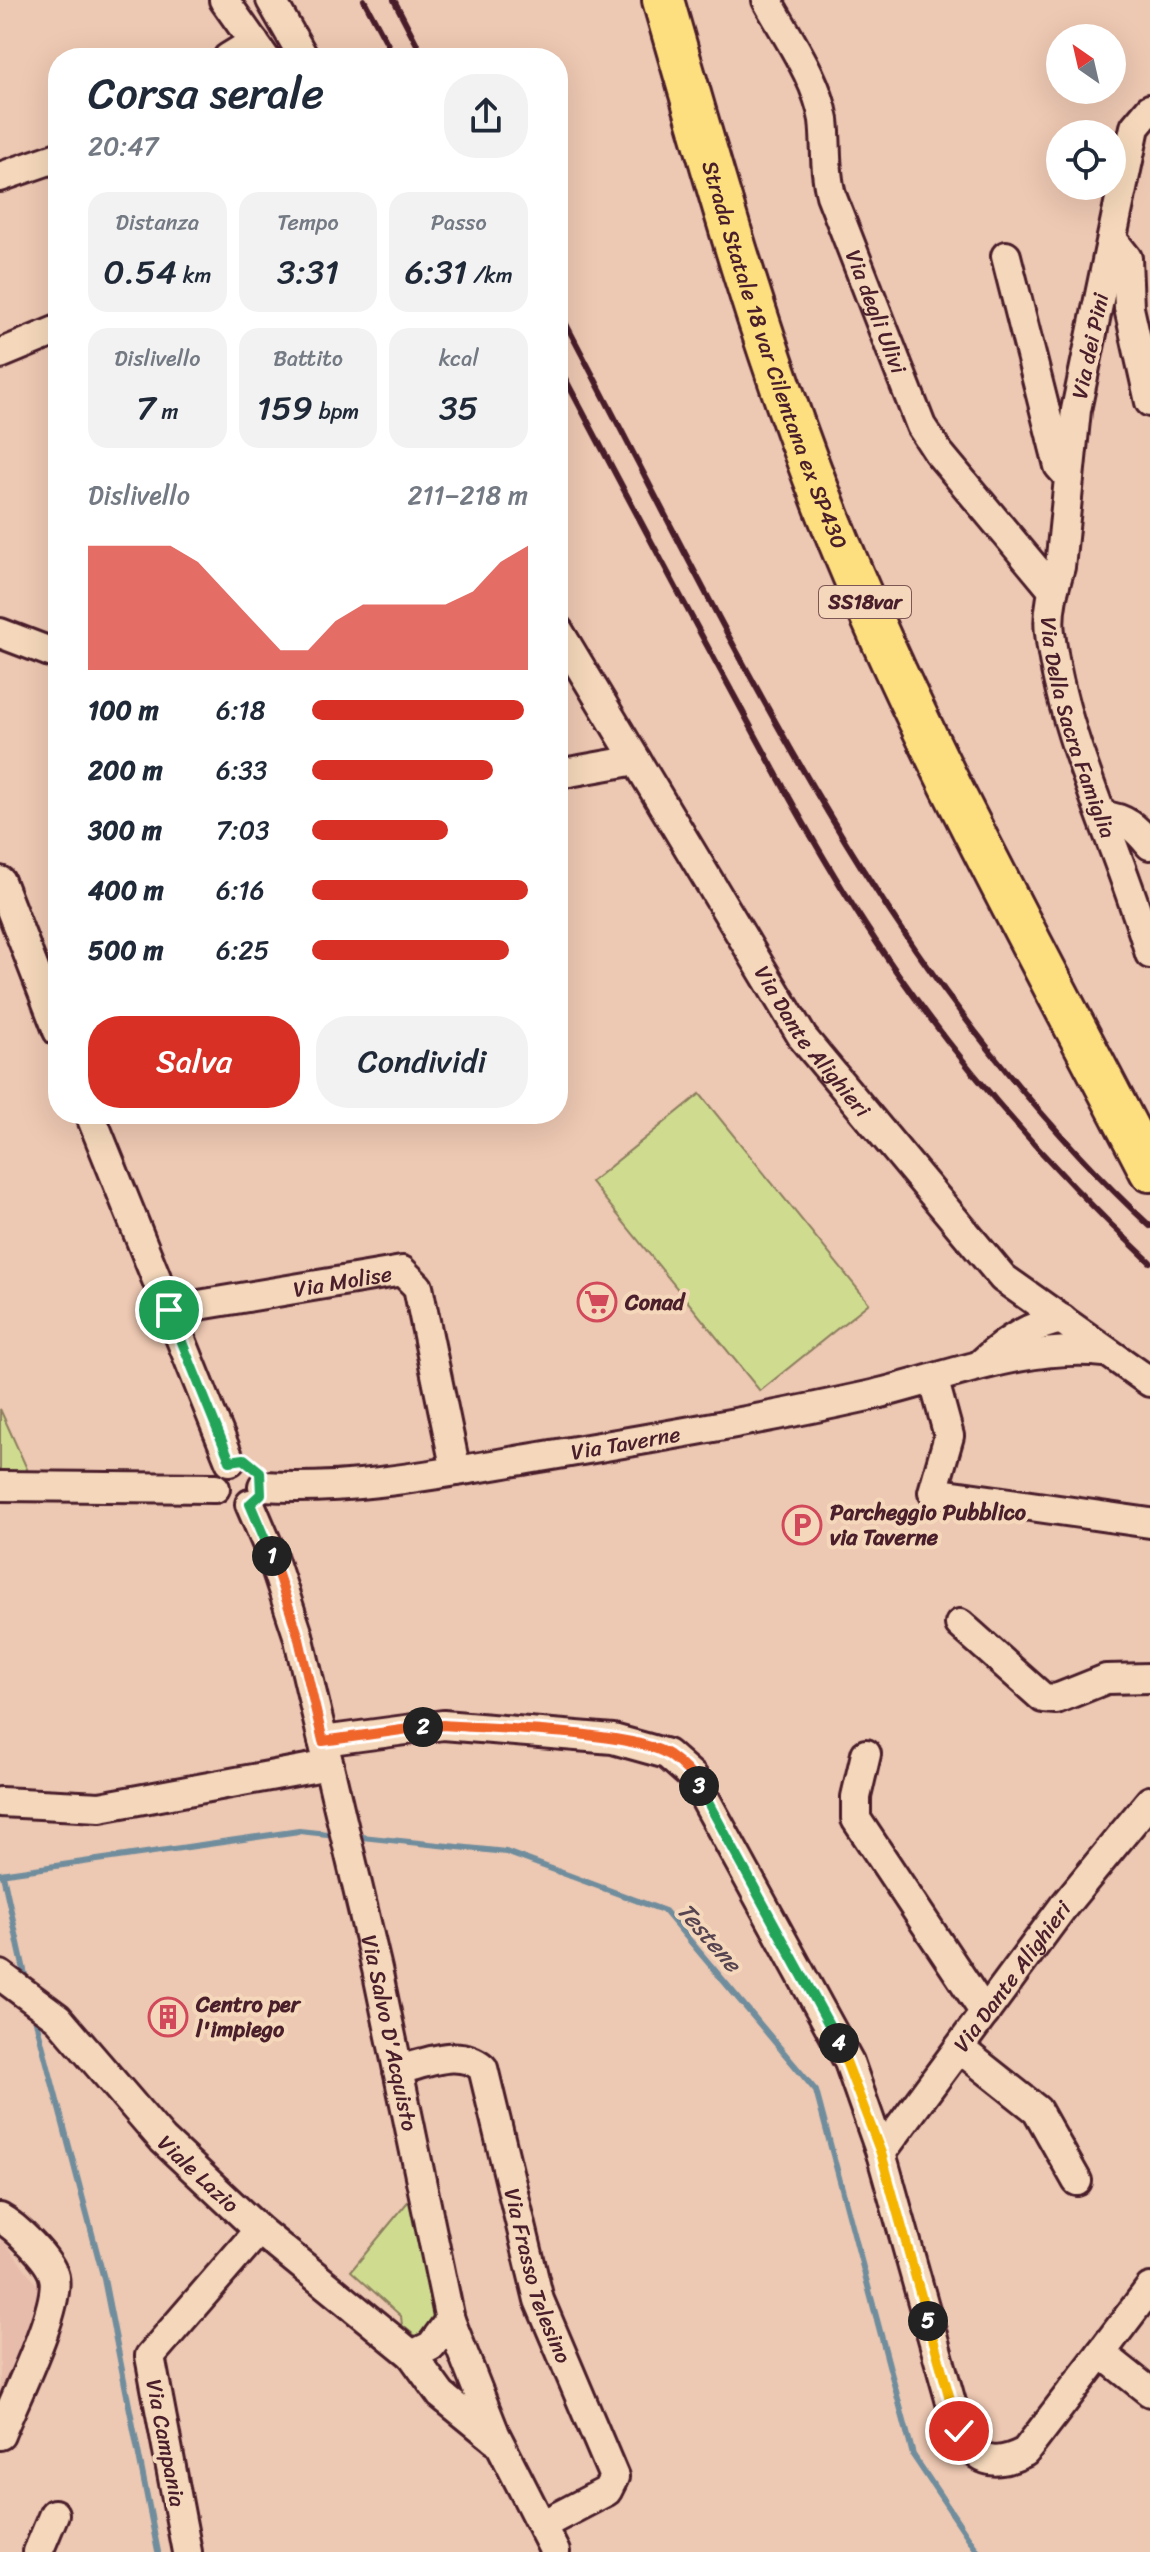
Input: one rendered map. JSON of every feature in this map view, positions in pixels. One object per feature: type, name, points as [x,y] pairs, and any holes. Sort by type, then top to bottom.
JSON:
[{"type":"highway","name":"Strada Statale 18 var Cilentana ex SP430","points":[[663,0],[766,344],[850,567],[987,857],[1150,1171]]},
{"type":"street","points":[[224,0],[259,48]]},
{"type":"street","points":[[271,0],[298,48]]},
{"type":"street","name":"Via degli Ulivi","points":[[767,0],[816,94],[823,119],[826,176],[831,195],[921,426],[938,452],[1053,590]]},
{"type":"street","name":"Via dei Pini","points":[[1053,590],[1060,567],[1076,410],[1135,127],[1150,109]]},
{"type":"street","points":[[0,177],[48,160]]},
{"type":"street","points":[[1112,239],[1127,258],[1129,308],[1150,402]]},
{"type":"street","points":[[1006,256],[1059,466],[1069,478]]},
{"type":"street","points":[[0,354],[48,334]]},
{"type":"street","name":"Via Della Sacra Famiglia","points":[[1053,590],[1049,631],[1065,702],[1150,954]]},
{"type":"street","points":[[0,633],[48,651]]},
{"type":"street","name":"Via Dante Alighieri","points":[[568,647],[803,1038],[1003,1278],[1150,1382]]},
{"type":"street","points":[[568,772],[636,760]]},
{"type":"street","points":[[1103,816],[1119,818],[1135,827],[1150,845]]},
{"type":"street","points":[[0,881],[48,1005]]},
{"type":"street","points":[[94,1124],[230,1461]]},
{"type":"street","name":"Via Molise","points":[[169,1310],[402,1271],[418,1287],[456,1471]]},
{"type":"street","points":[[1003,1278],[1014,1327],[1015,1350],[1104,1352]]},
{"type":"street","name":"Via Taverne","points":[[256,1495],[456,1471],[749,1422],[934,1381],[1015,1350],[1035,1324],[1062,1319]]},
{"type":"street","points":[[934,1381],[949,1436],[933,1492],[1150,1523]]},
{"type":"street","points":[[230,1461],[251,1462],[260,1472],[256,1495],[228,1505],[215,1488],[216,1475],[230,1461]]},
{"type":"street","points":[[0,1486],[215,1488]]},
{"type":"street","name":"Via Salvo D'Acquisto","points":[[256,1495],[298,1635],[356,1880],[450,2320],[499,2442],[555,2552]]},
{"type":"street","points":[[960,1624],[1043,1698],[1056,1699],[1106,1679],[1150,1678]]},
{"type":"street","points":[[0,1802],[100,1807],[327,1759],[443,1725],[613,1739],[667,1754],[693,1777],[849,2062],[881,2153],[959,2431],[973,2452],[986,2460],[1006,2461],[1025,2452],[1150,2288]]},
{"type":"street","points":[[866,1754],[856,1797],[856,1819],[985,2013]]},
{"type":"street","name":"Via Dante Alighieri","points":[[1077,2181],[1037,2110],[959,2048],[1063,1907],[1150,1801]]},
{"type":"street","name":"Viale Lazio","points":[[0,1975],[58,2018],[163,2140],[259,2230],[420,2366],[441,2395],[499,2442]]},
{"type":"street","points":[[881,2153],[959,2048]]},
{"type":"street","name":"Via Frasso Telesino","points":[[398,2070],[461,2055],[473,2059],[483,2068],[539,2300],[614,2477],[607,2491],[542,2525]]},
{"type":"street","points":[[0,2218],[17,2227],[54,2275],[54,2302],[0,2435]]},
{"type":"street","name":"Via Campania","points":[[187,2552],[150,2356],[259,2230]]},
{"type":"street","points":[[420,2366],[450,2320]]},
{"type":"street","points":[[1101,2353],[1150,2392]]},
{"type":"street","points":[[420,2366],[465,2363]]},
{"type":"street","name":"Viale Lazio","points":[[420,2366],[476,2391]]},
{"type":"street","points":[[1062,2404],[1126,2373]]},
{"type":"street","points":[[38,2552],[54,2514]]},
{"type":"shaded area","points":[[0,2236],[44,2294],[0,2402]]},
{"type":"green space","points":[[700,1094],[869,1303],[760,1391],[591,1182]]},
{"type":"green space","points":[[0,1409],[28,1471],[0,1471]]},
{"type":"green space","points":[[411,2198],[442,2317],[419,2339],[402,2325],[401,2316],[351,2271]]},
{"type":"waterway","name":"Testene","points":[[0,1874],[299,1831],[337,1835]]},
{"type":"waterway","name":"Testene","points":[[352,1836],[506,1852],[665,1911],[816,2091],[913,2455],[978,2552]]},
{"type":"waterway","points":[[3,1875],[27,1984]]},
{"type":"waterway","points":[[33,2010],[104,2279],[158,2552]]},
{"type":"railway","points":[[364,0],[390,48]]},
{"type":"railway","points":[[394,0],[419,48]]},
{"type":"railway","points":[[568,328],[749,674],[816,793],[889,910],[968,1022],[1054,1128],[1150,1226]]},
{"type":"railway","points":[[568,384],[774,770],[874,938],[924,1010],[984,1086],[1081,1194],[1150,1262]]},
{"type":"place","name":"Conad","points":[[597,1302]]},
{"type":"place","name":"Parcheggio Pubblico via Taverne","points":[[802,1525]]},
{"type":"place","name":"Centro per l'impiego","points":[[168,2017]]},
{"type":"route","points":[[169,1310],[230,1461],[244,1459],[251,1462],[263,1479],[261,1494],[250,1504],[271,1553],[298,1635],[323,1741],[443,1725],[613,1739],[667,1754],[693,1777],[849,2062],[881,2153],[959,2431]]}]
